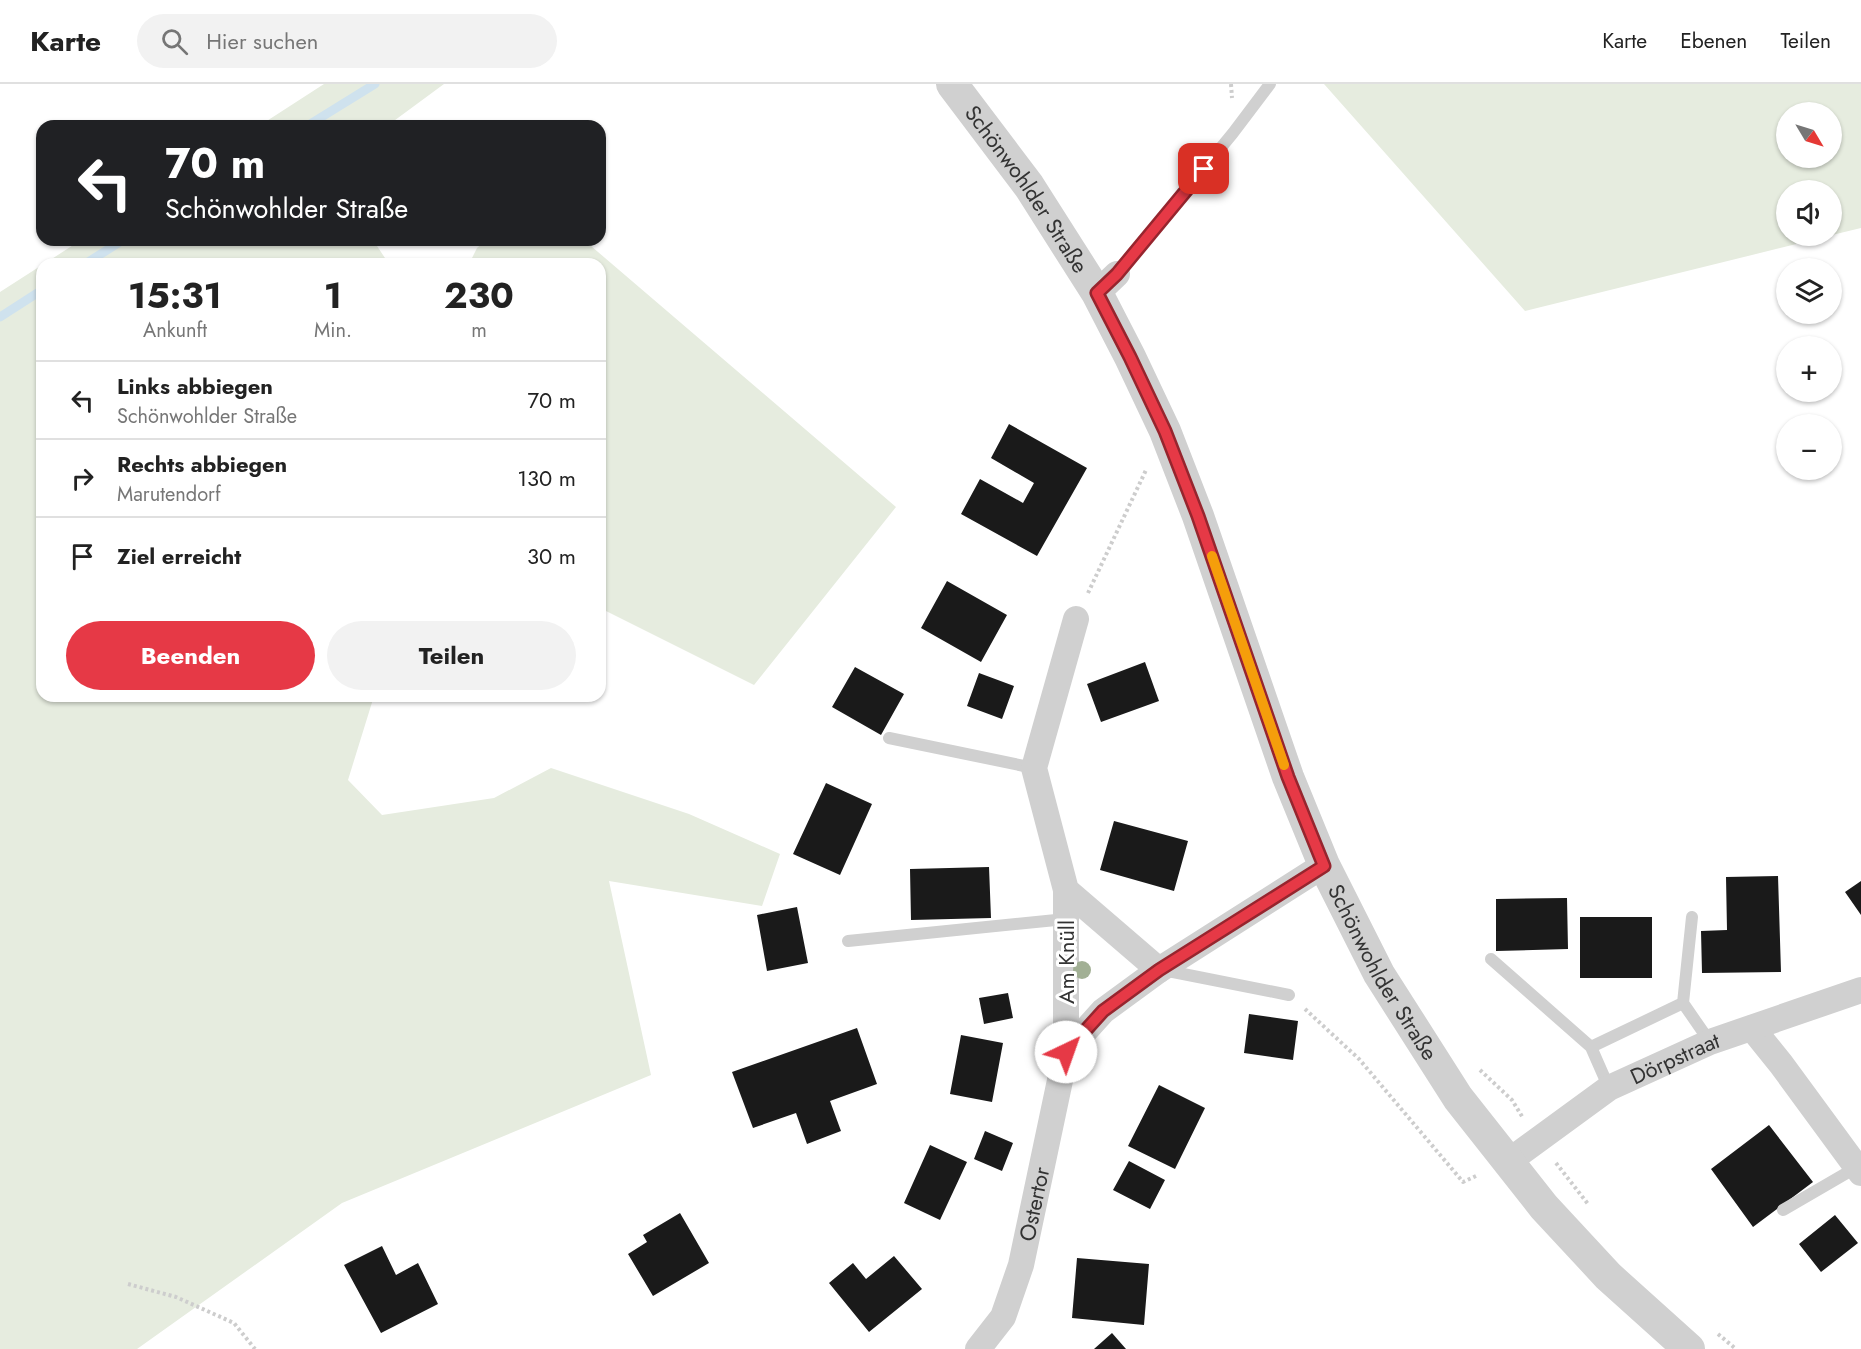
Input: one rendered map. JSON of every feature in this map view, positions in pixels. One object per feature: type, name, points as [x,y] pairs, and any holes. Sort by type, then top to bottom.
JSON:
[{"type":"street","name":"Schönwohlder Straße","points":[[952,84],[1029,186],[1107,283],[1130,357],[1165,431],[1198,516],[1284,767],[1324,866],[1379,974],[1458,1098],[1544,1207],[1608,1276],[1689,1349]]},
{"type":"street","points":[[1034,768],[1076,619]]},
{"type":"street","name":"Am Knüll","points":[[1034,768],[1066,890],[1066,1052]]},
{"type":"street","name":"Am Knüll","points":[[1066,1052],[1103,1011],[1159,970],[1324,866]]},
{"type":"street","name":"Am Knüll","points":[[1066,890],[1159,970]]},
{"type":"street","name":"Dörpstraat","points":[[1509,1161],[1609,1088],[1710,1042],[1861,990]]},
{"type":"street","points":[[1752,1028],[1859,1170]]},
{"type":"street","name":"Ostertor","points":[[978,1349],[1003,1317],[1021,1265],[1066,1052]]},
{"type":"lane","points":[[1107,283],[1233,133],[1270,84]]},
{"type":"lane","points":[[889,738],[1034,768]]},
{"type":"lane","points":[[1692,917],[1683,1003],[1710,1042]]},
{"type":"lane","points":[[848,941],[1066,919]]},
{"type":"lane","points":[[1491,959],[1591,1047],[1609,1088]]},
{"type":"lane","points":[[1159,970],[1289,995]]},
{"type":"lane","points":[[1591,1047],[1683,1003]]},
{"type":"lane","points":[[1783,1210],[1859,1170]]},
{"type":"path","points":[[1076,619],[1165,431]]},
{"type":"path","points":[[1289,995],[1359,1059],[1463,1182],[1509,1161]]},
{"type":"path","points":[[128,1284],[176,1297],[234,1323],[255,1349]]},
{"type":"shaded area","points":[[324,84],[444,84],[395,120],[268,120]]},
{"type":"shaded area","points":[[1324,84],[1861,84],[1861,228],[1842,233],[1842,180],[1776,180],[1776,246],[1788,246],[1525,311]]},
{"type":"shaded area","points":[[72,246],[377,246],[385,258],[53,258]]},
{"type":"shaded area","points":[[479,246],[591,246],[605,258],[472,258]]},
{"type":"shaded area","points":[[606,259],[896,507],[754,685],[606,611]]},
{"type":"shaded area","points":[[36,269],[36,702],[372,702],[348,780],[382,815],[494,798],[551,768],[689,814],[780,854],[762,906],[609,881],[651,1075],[342,1203],[137,1349],[0,1349],[0,292]]},
{"type":"building","points":[[1009,424],[1087,468],[1037,556],[961,514],[980,479],[1023,503],[1034,483],[991,458]]},
{"type":"building","points":[[947,581],[1007,615],[981,662],[921,628]]},
{"type":"building","points":[[1145,662],[1159,701],[1101,722],[1087,684]]},
{"type":"building","points":[[855,667],[904,694],[881,735],[832,707]]},
{"type":"building","points":[[979,673],[1014,686],[1002,719],[967,706]]},
{"type":"building","points":[[826,783],[872,804],[840,875],[793,854]]},
{"type":"building","points":[[1114,821],[1188,841],[1174,891],[1100,870]]},
{"type":"building","points":[[989,867],[991,918],[911,920],[910,869]]},
{"type":"building","points":[[1778,876],[1781,972],[1702,973],[1701,931],[1727,930],[1726,877]]},
{"type":"building","points":[[1861,881],[1861,915],[1845,892]]},
{"type":"building","points":[[1567,898],[1568,949],[1496,951],[1496,899]]},
{"type":"building","points":[[797,907],[808,963],[767,971],[757,915]]},
{"type":"building","points":[[1580,917],[1652,917],[1652,978],[1580,978]]},
{"type":"building","points":[[1008,993],[1013,1018],[984,1024],[979,998]]},
{"type":"building","points":[[1249,1014],[1298,1021],[1293,1060],[1244,1053]]},
{"type":"building","points":[[857,1028],[877,1084],[830,1101],[841,1131],[807,1144],[796,1113],[753,1128],[732,1072]]},
{"type":"building","points":[[961,1035],[1003,1043],[992,1102],[950,1094]]},
{"type":"building","points":[[1159,1085],[1205,1108],[1175,1169],[1128,1146]]},
{"type":"building","points":[[1769,1125],[1813,1182],[1753,1227],[1711,1169]]},
{"type":"building","points":[[985,1131],[1013,1143],[1002,1171],[974,1159]]},
{"type":"building","points":[[930,1145],[967,1162],[940,1220],[904,1203]]},
{"type":"building","points":[[1129,1161],[1165,1180],[1150,1209],[1113,1190]]},
{"type":"building","points":[[680,1213],[709,1263],[653,1296],[628,1254],[647,1242],[643,1235]]},
{"type":"building","points":[[1835,1215],[1858,1243],[1821,1272],[1799,1244]]},
{"type":"building","points":[[382,1246],[396,1275],[418,1263],[438,1304],[381,1333],[344,1265]]},
{"type":"building","points":[[894,1256],[922,1289],[869,1332],[829,1283],[853,1263],[866,1279]]},
{"type":"building","points":[[1077,1258],[1149,1264],[1144,1325],[1072,1318]]},
{"type":"building","points":[[1112,1333],[1126,1349],[1094,1349]]},
{"type":"waterway","points":[[317,120],[375,84]]},
{"type":"waterway","points":[[94,258],[114,246]]},
{"type":"waterway","points":[[0,317],[36,294]]},
{"type":"slow traffic","points":[[1212,556],[1284,765]]},
{"type":"route","points":[[1066,1052],[1103,1011],[1159,970],[1324,866],[1288,777],[1198,516],[1165,431],[1097,293],[1117,274],[1204,169]]}]
